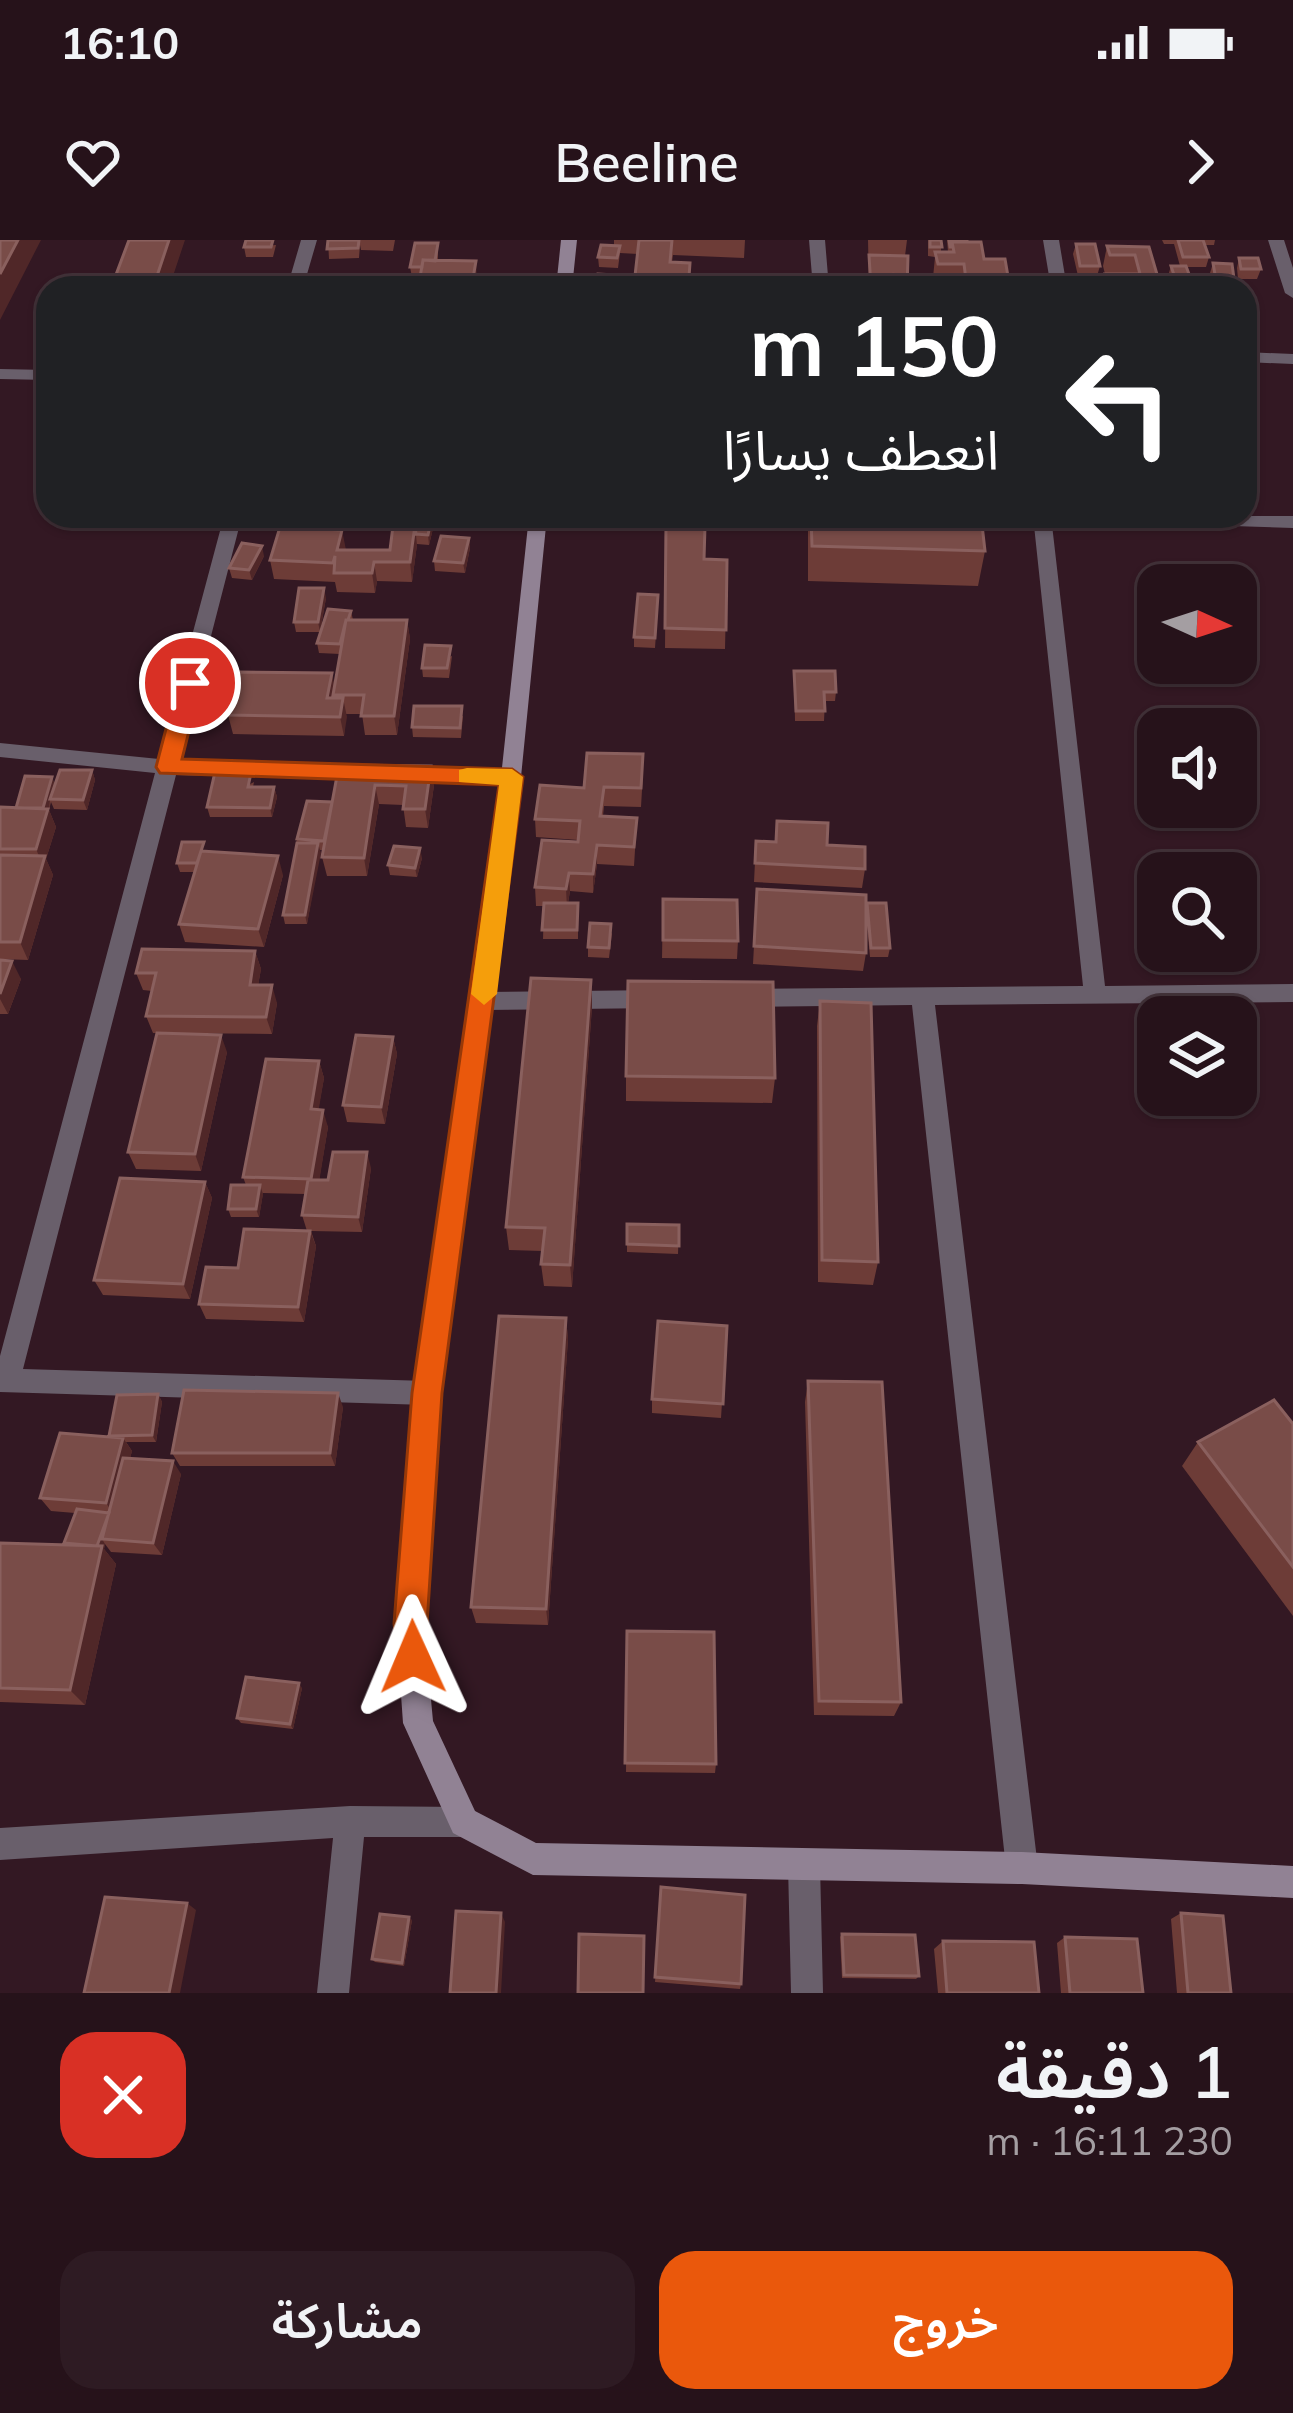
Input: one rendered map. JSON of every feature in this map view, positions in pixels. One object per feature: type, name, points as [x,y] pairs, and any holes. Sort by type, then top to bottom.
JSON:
[{"type":"street","points":[[299,276],[310,240]]},
{"type":"street","points":[[565,276],[569,240]]},
{"type":"street","points":[[817,240],[819,276]]},
{"type":"street","points":[[1051,240],[1057,276]]},
{"type":"street","points":[[1276,240],[1293,293]]},
{"type":"street","points":[[1257,358],[1293,359]]},
{"type":"street","points":[[0,374],[36,374]]},
{"type":"street","points":[[1257,521],[1293,522]]},
{"type":"street","points":[[229,528],[3,1380],[427,1393]]},
{"type":"street","points":[[464,1822],[418,1723],[410,1624],[427,1393],[512,777],[537,528]]},
{"type":"street","points":[[1043,528],[1095,995]]},
{"type":"street","points":[[0,750],[168,767],[512,777]]},
{"type":"street","points":[[483,1001],[1293,993]]},
{"type":"street","points":[[923,997],[1022,1868]]},
{"type":"street","points":[[0,1844],[350,1821],[464,1822],[533,1859],[1022,1868],[1292,1888]]},
{"type":"street","points":[[333,1993],[350,1821]]},
{"type":"street","points":[[804,1865],[807,1993]]},
{"type":"building","points":[[0,240],[18,240],[0,274]]},
{"type":"building","points":[[129,240],[169,240],[157,276],[116,276]]},
{"type":"building","points":[[246,240],[273,240],[271,247],[244,247]]},
{"type":"building","points":[[328,240],[359,240],[358,248],[327,249]]},
{"type":"building","points":[[639,240],[672,240],[670,262],[690,263],[689,276],[635,276]]},
{"type":"building","points":[[1178,240],[1203,240],[1209,257],[1183,257]]},
{"type":"building","points":[[952,242],[981,242],[984,259],[1005,259],[1008,276],[966,276],[964,264],[938,264],[935,252],[954,252]]},
{"type":"building","points":[[415,243],[438,243],[435,261],[423,260],[422,267],[410,267]]},
{"type":"building","points":[[1076,244],[1095,244],[1100,266],[1080,266]]},
{"type":"building","points":[[601,245],[620,246],[617,258],[598,257]]},
{"type":"building","points":[[1107,246],[1149,247],[1157,276],[1106,276],[1140,274],[1135,255],[1110,255]]},
{"type":"building","points":[[869,255],[908,256],[907,276],[870,276]]},
{"type":"building","points":[[1239,258],[1258,258],[1261,269],[1241,269]]},
{"type":"building","points":[[423,260],[476,261],[473,276],[420,276]]},
{"type":"building","points":[[1213,263],[1232,264],[1234,276],[1215,276]]},
{"type":"building","points":[[1171,266],[1186,266],[1190,276],[1174,276]]},
{"type":"building","points":[[280,528],[342,530],[337,550],[390,550],[393,528],[415,528],[410,562],[374,562],[372,573],[334,573],[335,556],[333,563],[270,560]]},
{"type":"building","points":[[666,528],[705,528],[704,559],[727,560],[726,630],[665,628]]},
{"type":"building","points":[[811,528],[982,528],[985,551],[812,546]]},
{"type":"building","points":[[441,536],[469,538],[463,563],[434,561]]},
{"type":"building","points":[[242,543],[262,546],[249,570],[229,568]]},
{"type":"building","points":[[299,588],[324,588],[318,622],[294,622]]},
{"type":"building","points":[[638,594],[658,595],[655,638],[634,637]]},
{"type":"building","points":[[328,609],[351,611],[340,644],[317,643]]},
{"type":"building","points":[[346,620],[407,620],[394,716],[361,716],[364,695],[333,695]]},
{"type":"building","points":[[425,645],[451,646],[447,668],[422,668]]},
{"type":"building","points":[[794,671],[835,671],[836,692],[824,692],[825,711],[796,711]]},
{"type":"building","points":[[238,672],[332,673],[327,698],[343,698],[340,717],[228,715]]},
{"type":"building","points":[[156,682],[192,682],[187,705],[150,704]]},
{"type":"building","points":[[414,706],[462,706],[460,728],[412,727]]},
{"type":"building","points":[[587,753],[643,754],[641,788],[604,787],[600,816],[637,818],[634,847],[597,845],[593,874],[569,873],[566,889],[535,887],[542,840],[578,842],[580,821],[535,819],[540,785],[584,788]]},
{"type":"building","points":[[339,765],[431,766],[425,809],[403,809],[406,786],[375,785],[364,858],[322,857]]},
{"type":"building","points":[[60,770],[92,770],[83,800],[50,799]]},
{"type":"building","points":[[215,772],[251,773],[248,787],[274,787],[270,808],[207,807]]},
{"type":"building","points":[[25,776],[52,777],[43,808],[16,808]]},
{"type":"building","points":[[307,801],[332,802],[324,841],[297,839]]},
{"type":"building","points":[[0,807],[48,809],[36,849],[0,849]]},
{"type":"building","points":[[777,821],[828,823],[827,845],[865,847],[865,869],[755,863],[756,841],[776,842]]},
{"type":"building","points":[[182,842],[204,842],[197,863],[177,863]]},
{"type":"building","points":[[297,843],[318,843],[305,915],[283,915]]},
{"type":"building","points":[[394,846],[420,848],[415,868],[388,865]]},
{"type":"building","points":[[201,851],[278,856],[258,929],[179,924]]},
{"type":"building","points":[[0,855],[45,856],[20,942],[0,942]]},
{"type":"building","points":[[757,889],[866,895],[866,953],[754,946]]},
{"type":"building","points":[[663,899],[737,900],[738,941],[663,940]]},
{"type":"building","points":[[544,903],[578,903],[577,930],[542,930]]},
{"type":"building","points":[[867,903],[886,903],[890,948],[871,948]]},
{"type":"building","points":[[590,923],[611,924],[609,948],[588,947]]},
{"type":"building","points":[[142,949],[255,951],[250,985],[272,985],[266,1017],[146,1016],[156,973],[136,973]]},
{"type":"building","points":[[0,960],[12,961],[0,994]]},
{"type":"building","points":[[531,978],[591,980],[570,1265],[541,1264],[545,1228],[506,1227]]},
{"type":"building","points":[[628,981],[773,982],[775,1078],[626,1076]]},
{"type":"building","points":[[820,1001],[871,1003],[878,1262],[822,1260]]},
{"type":"building","points":[[157,1033],[221,1035],[195,1154],[128,1152]]},
{"type":"building","points":[[356,1035],[393,1037],[381,1107],[343,1105]]},
{"type":"building","points":[[266,1059],[319,1061],[311,1109],[323,1110],[311,1179],[243,1177]]},
{"type":"building","points":[[333,1152],[367,1152],[358,1217],[302,1215],[308,1180],[328,1180]]},
{"type":"building","points":[[120,1178],[205,1182],[183,1284],[94,1280]]},
{"type":"building","points":[[231,1185],[260,1185],[256,1209],[228,1209]]},
{"type":"building","points":[[627,1224],[679,1225],[679,1246],[627,1244]]},
{"type":"building","points":[[244,1229],[310,1231],[298,1307],[199,1304],[206,1267],[238,1268]]},
{"type":"building","points":[[499,1316],[566,1318],[546,1609],[471,1607]]},
{"type":"building","points":[[658,1321],[727,1326],[723,1404],[652,1399]]},
{"type":"building","points":[[808,1381],[882,1382],[901,1702],[819,1701]]},
{"type":"building","points":[[184,1390],[338,1393],[330,1453],[172,1453]]},
{"type":"building","points":[[158,1394],[152,1435],[109,1436],[117,1395]]},
{"type":"building","points":[[1274,1400],[1293,1424],[1293,1567],[1198,1442]]},
{"type":"building","points":[[60,1433],[123,1438],[106,1503],[40,1498]]},
{"type":"building","points":[[123,1458],[173,1461],[153,1543],[102,1539]]},
{"type":"building","points":[[77,1509],[109,1513],[97,1546],[64,1543]]},
{"type":"building","points":[[0,1543],[102,1546],[70,1690],[0,1688]]},
{"type":"building","points":[[627,1631],[714,1632],[716,1764],[625,1763]]},
{"type":"building","points":[[246,1677],[299,1683],[290,1724],[237,1718]]},
{"type":"building","points":[[661,1887],[745,1895],[741,1984],[655,1977]]},
{"type":"building","points":[[105,1897],[187,1903],[169,1993],[84,1993]]},
{"type":"building","points":[[456,1911],[501,1913],[496,1993],[450,1993]]},
{"type":"building","points":[[1181,1913],[1223,1916],[1231,1993],[1188,1993]]},
{"type":"building","points":[[380,1914],[409,1917],[402,1963],[372,1959]]},
{"type":"building","points":[[579,1934],[644,1936],[643,1993],[578,1993]]},
{"type":"building","points":[[842,1934],[915,1935],[919,1976],[844,1975]]},
{"type":"building","points":[[1065,1937],[1137,1939],[1143,1993],[1070,1993]]},
{"type":"building","points":[[943,1941],[1034,1942],[1039,1993],[947,1993]]},
{"type":"slow traffic","points":[[467,776],[512,777],[484,994]]},
{"type":"route","points":[[190,683],[168,767],[512,777],[427,1393],[410,1624],[413,1657]]}]
